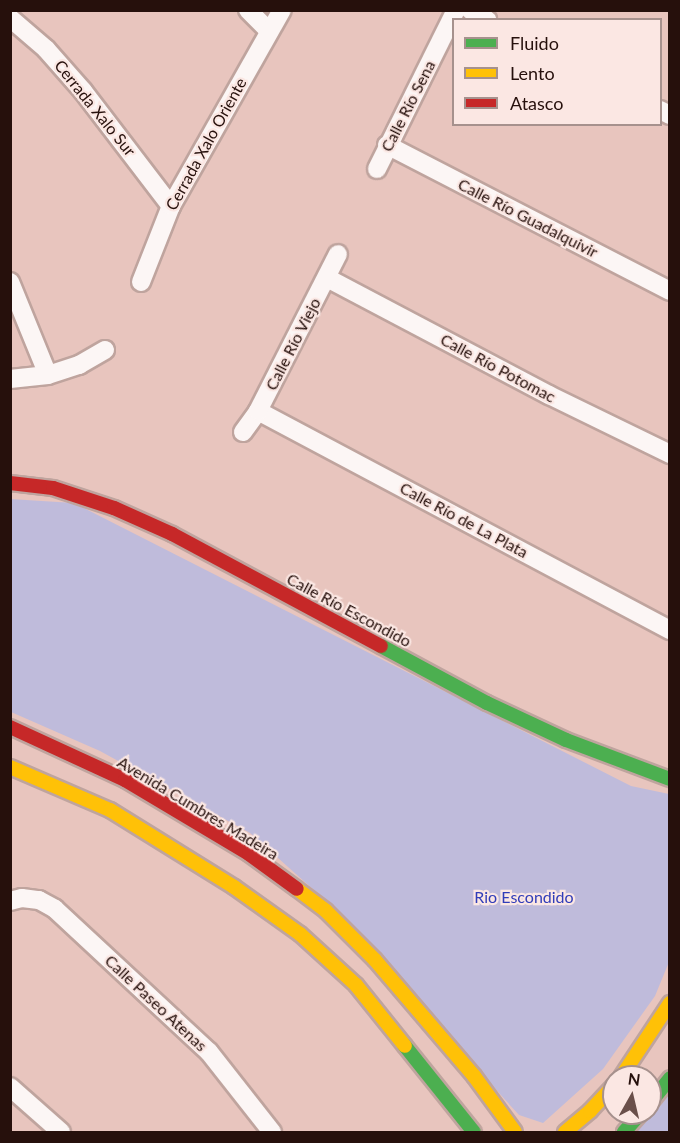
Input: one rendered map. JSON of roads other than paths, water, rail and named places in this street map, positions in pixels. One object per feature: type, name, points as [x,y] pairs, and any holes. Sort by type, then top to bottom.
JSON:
[{"type":"street","points":[[248,10],[269,31]]},
{"type":"street","name":"Cerrada Xalo Oriente","points":[[141,282],[171,206],[282,10]]},
{"type":"street","name":"Calle Río Sena","points":[[377,169],[456,10]]},
{"type":"street","points":[[470,10],[484,18]]},
{"type":"street","name":"Cerrada Xalo Sur","points":[[10,18],[46,49],[83,91],[171,206]]},
{"type":"street","name":"Calle Río Guadalquivir","points":[[387,145],[669,291]]},
{"type":"street","name":"Calle Río Viejo","points":[[243,432],[258,411],[338,254]]},
{"type":"street","name":"Calle Río Potomac","points":[[327,278],[549,395],[669,454]]},
{"type":"street","points":[[10,282],[48,375]]},
{"type":"street","points":[[10,379],[48,375],[79,365],[105,350]]},
{"type":"street","name":"Calle Río de La Plata","points":[[258,411],[669,630]]},
{"type":"street","name":"Calle Río Escondido","points":[[10,483],[54,488],[123,512],[172,534],[487,703],[566,740],[669,779]]},
{"type":"street","name":"Avenida Cumbres Madeira","points":[[10,728],[117,795],[234,887],[300,934],[356,985],[474,1132]]},
{"type":"street","name":"Avenida Cumbres Madeira","points":[[10,767],[117,795],[249,854],[326,911],[375,960],[474,1076],[515,1132]]},
{"type":"street","name":"Calle Paseo Atenas","points":[[16,899],[39,900],[55,909],[209,1052],[272,1132]]},
{"type":"street","points":[[629,1065],[669,1003]]},
{"type":"street","points":[[10,1087],[61,1132]]},
{"type":"street","points":[[565,1132],[590,1112],[602,1098]]},
{"type":"park label","name":"Rio Escondido","points":[[524,897]]}]
